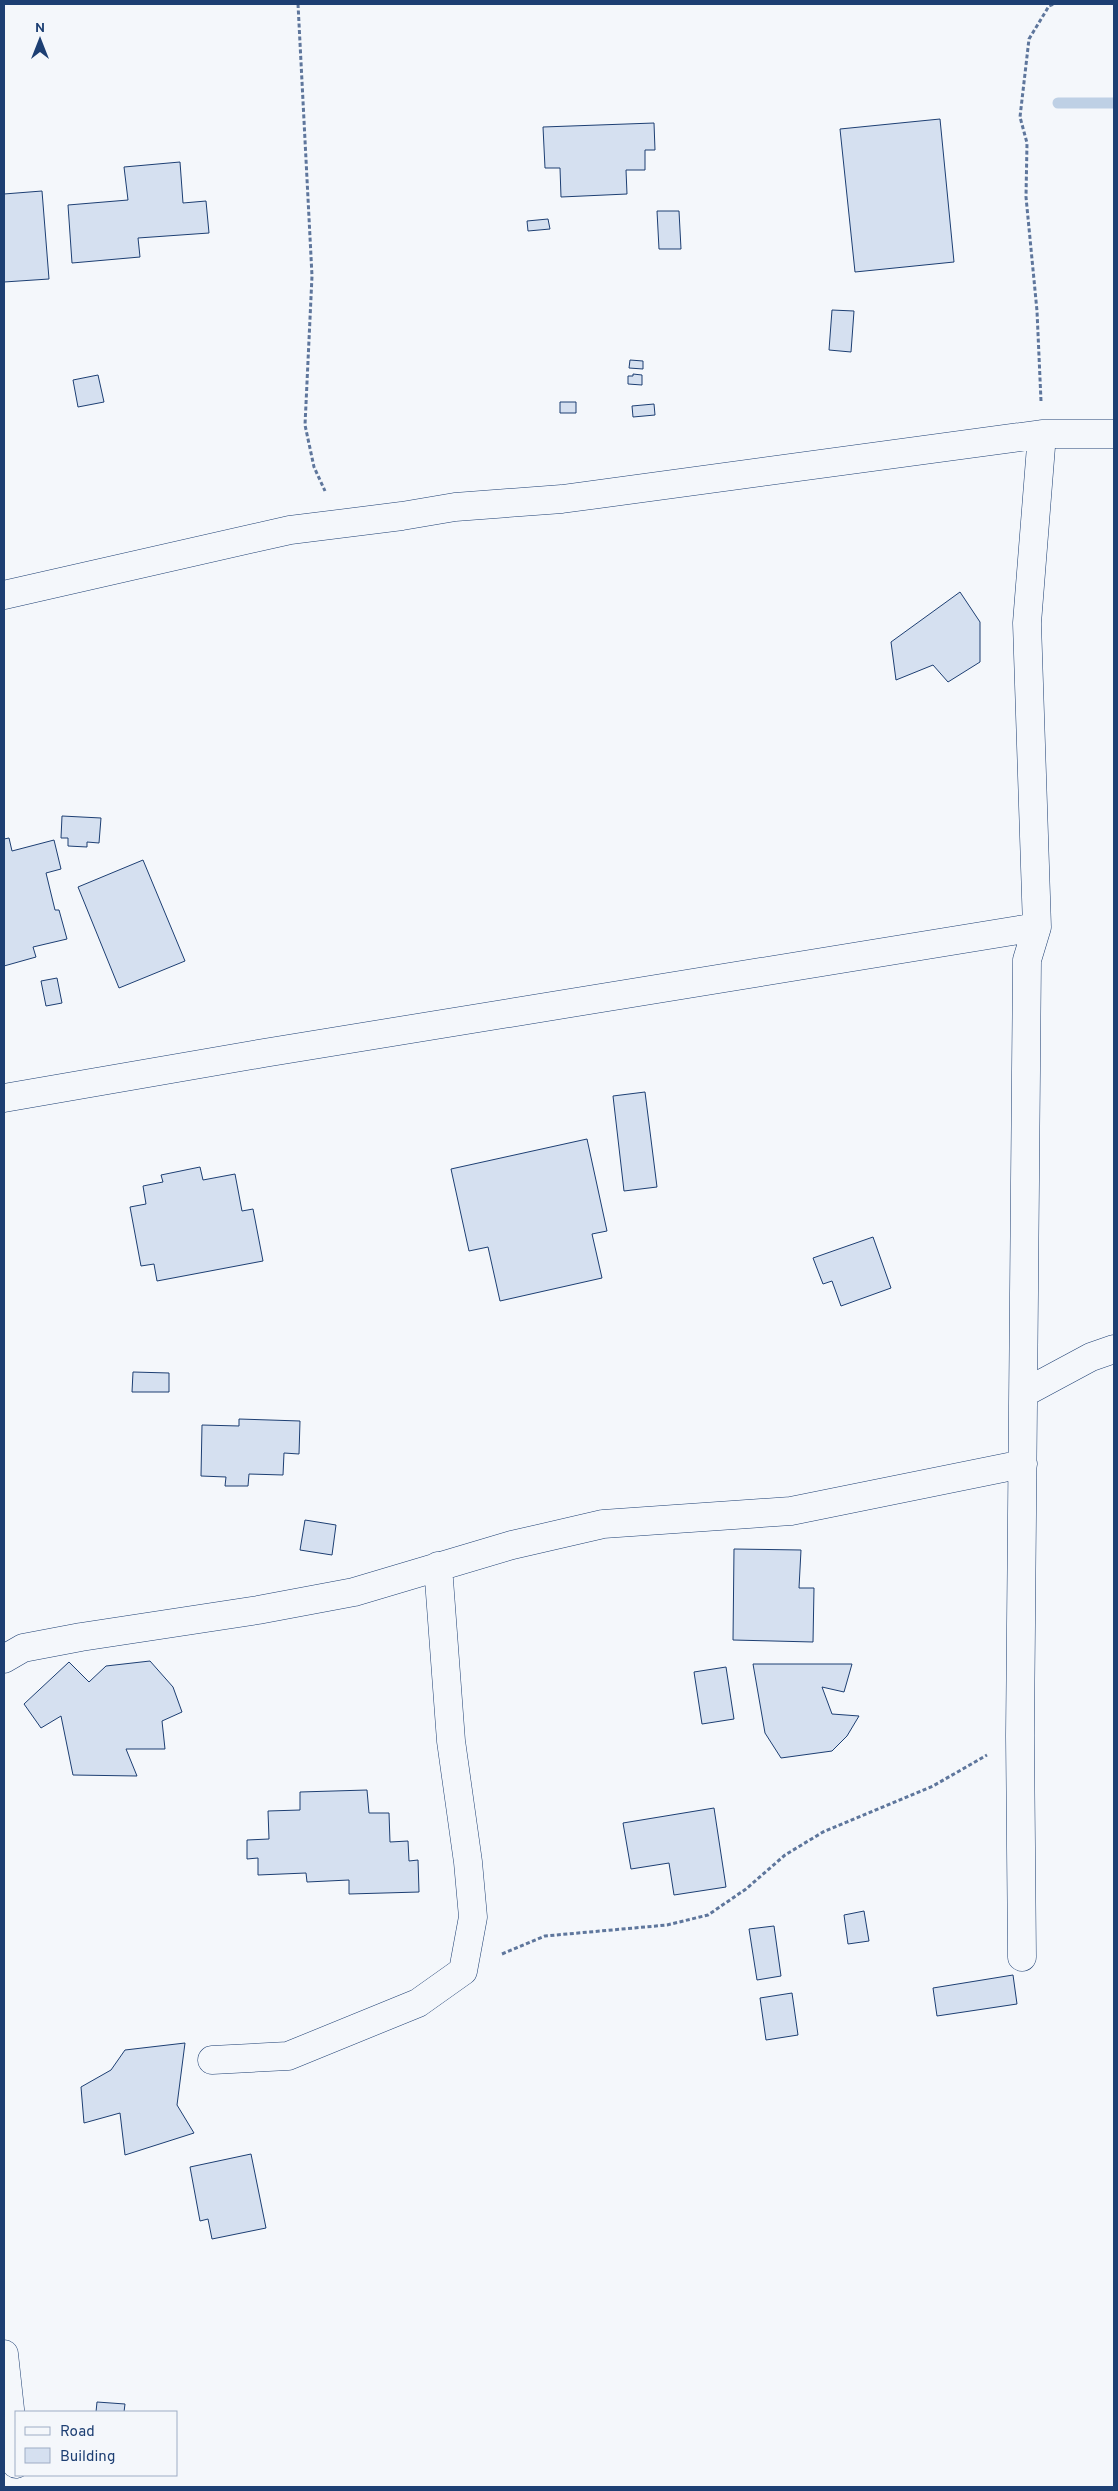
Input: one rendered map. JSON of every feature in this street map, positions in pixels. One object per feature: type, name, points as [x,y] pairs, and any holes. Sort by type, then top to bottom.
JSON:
[{"type":"street","points":[[1022,1958],[1020,1736],[1027,960],[1037,927],[1027,623],[1042,434]]},
{"type":"street","points":[[4,595],[290,530],[402,516],[455,507],[562,499],[1042,434],[1114,434]]},
{"type":"street","points":[[4,1098],[264,1053],[1037,927]]},
{"type":"street","points":[[1024,1393],[1091,1357],[1114,1348]]},
{"type":"street","points":[[4,1658],[23,1648],[81,1637],[258,1610],[354,1592],[512,1545],[603,1524],[791,1511],[1023,1464]]},
{"type":"street","points":[[212,2060],[288,2056],[418,2003],[462,1971],[472,1917],[468,1862],[451,1741],[438,1566]]},
{"type":"street","points":[[4,2354],[15,2455]]},
{"type":"path","points":[[298,4],[312,276],[305,425],[314,467],[341,523]]},
{"type":"path","points":[[1042,434],[1037,311],[1026,197],[1027,143],[1020,117],[1029,39],[1049,6],[1054,4]]},
{"type":"path","points":[[462,1971],[545,1936],[667,1925],[708,1916],[746,1889],[785,1855],[823,1832],[933,1786],[1020,1736]]},
{"type":"building","points":[[940,119],[954,262],[855,272],[840,129]]},
{"type":"building","points":[[654,123],[655,150],[645,150],[645,170],[626,170],[627,194],[561,197],[560,168],[545,168],[543,127]]},
{"type":"building","points":[[180,162],[183,203],[206,201],[209,233],[138,238],[140,257],[72,263],[68,205],[128,200],[124,167]]},
{"type":"building","points":[[42,191],[49,279],[4,282],[4,194]]},
{"type":"building","points":[[657,211],[679,211],[681,249],[659,249]]},
{"type":"building","points":[[548,219],[550,229],[528,231],[527,221]]},
{"type":"building","points":[[832,310],[854,311],[851,352],[829,350]]},
{"type":"building","points":[[630,360],[643,361],[643,369],[629,368]]},
{"type":"building","points":[[633,374],[642,375],[642,385],[628,384],[628,376],[633,376]]},
{"type":"building","points":[[98,375],[104,402],[78,407],[73,380]]},
{"type":"building","points":[[560,402],[576,402],[576,413],[560,413]]},
{"type":"building","points":[[654,404],[655,415],[633,417],[632,406]]},
{"type":"building","points":[[960,592],[980,622],[980,662],[948,682],[933,665],[896,680],[891,642]]},
{"type":"building","points":[[62,816],[101,818],[99,843],[87,842],[87,847],[68,846],[68,838],[61,838]]},
{"type":"building","points":[[9,838],[12,851],[54,840],[61,869],[46,873],[55,910],[59,910],[67,939],[33,947],[36,957],[4,966],[4,839]]},
{"type":"building","points":[[143,860],[185,961],[119,988],[78,887]]},
{"type":"building","points":[[57,978],[62,1003],[46,1006],[41,981]]},
{"type":"building","points":[[645,1092],[657,1187],[624,1191],[613,1096]]},
{"type":"building","points":[[587,1139],[607,1231],[592,1234],[602,1278],[500,1301],[488,1247],[469,1251],[451,1169]]},
{"type":"building","points":[[200,1167],[203,1180],[235,1174],[242,1211],[253,1209],[263,1261],[157,1281],[154,1264],[141,1266],[130,1207],[146,1204],[143,1186],[163,1182],[161,1175]]},
{"type":"building","points":[[873,1237],[891,1288],[841,1306],[832,1281],[823,1284],[813,1258]]},
{"type":"building","points":[[133,1372],[169,1373],[169,1392],[132,1392]]},
{"type":"building","points":[[239,1419],[300,1421],[299,1454],[284,1453],[283,1475],[249,1474],[248,1486],[225,1486],[226,1477],[201,1476],[202,1425],[239,1426]]},
{"type":"building","points":[[305,1520],[336,1525],[332,1555],[300,1550]]},
{"type":"building","points":[[734,1549],[801,1550],[799,1588],[814,1588],[813,1642],[733,1640]]},
{"type":"building","points":[[150,1661],[173,1687],[182,1712],[162,1721],[165,1749],[126,1749],[137,1776],[73,1775],[61,1716],[41,1728],[24,1704],[69,1662],[89,1682],[106,1666]]},
{"type":"building","points":[[753,1664],[852,1664],[844,1692],[822,1687],[832,1714],[859,1716],[847,1736],[832,1751],[781,1758],[765,1733]]},
{"type":"building","points":[[726,1667],[734,1719],[702,1724],[694,1672]]},
{"type":"building","points":[[367,1790],[369,1813],[389,1813],[390,1842],[408,1841],[409,1861],[418,1860],[419,1892],[349,1894],[349,1880],[307,1882],[306,1873],[258,1875],[258,1858],[247,1859],[247,1840],[269,1839],[268,1811],[300,1810],[300,1792]]},
{"type":"building","points":[[714,1808],[726,1887],[674,1895],[669,1863],[631,1869],[623,1823]]},
{"type":"building","points":[[864,1911],[869,1941],[848,1944],[844,1915]]},
{"type":"building","points":[[774,1926],[781,1976],[757,1980],[749,1929]]},
{"type":"building","points":[[1013,1975],[1017,2004],[937,2016],[933,1988]]},
{"type":"building","points":[[792,1993],[798,2035],[766,2040],[760,1998]]},
{"type":"building","points":[[185,2043],[177,2105],[194,2133],[125,2155],[120,2113],[84,2123],[81,2087],[111,2070],[125,2050]]},
{"type":"building","points":[[251,2154],[266,2228],[212,2239],[208,2219],[200,2221],[190,2167]]},
{"type":"building","points":[[97,2402],[125,2404],[124,2411],[96,2411]]},
{"type":"waterway","points":[[1058,103],[1114,103]]}]
